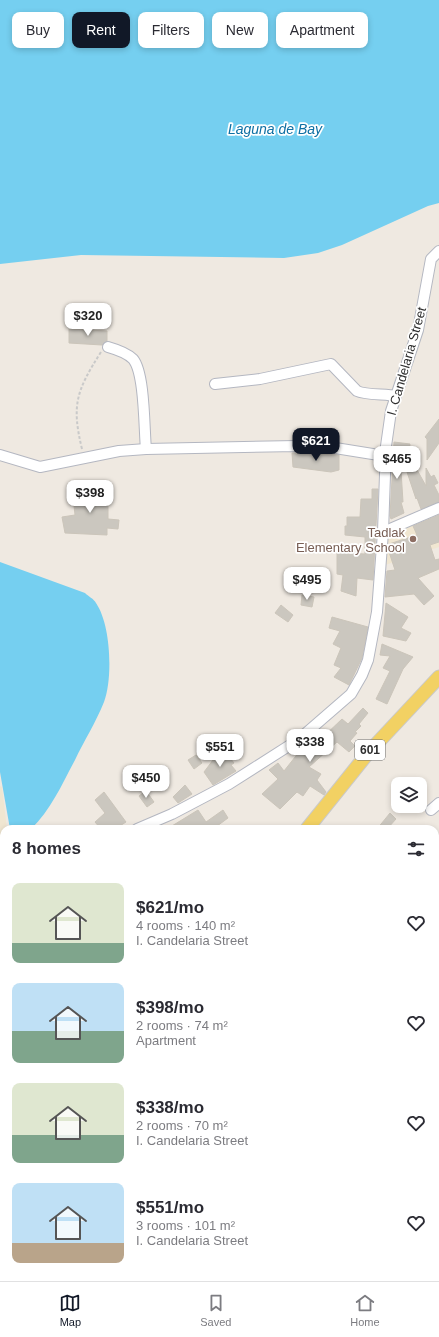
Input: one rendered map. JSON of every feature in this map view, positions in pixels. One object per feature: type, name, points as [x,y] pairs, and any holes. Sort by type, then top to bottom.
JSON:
[{"type":"main road","name":"601","points":[[310,825],[368,753],[439,677]]},
{"type":"street","name":"I. Candelaria Street","points":[[146,825],[172,814],[229,784],[298,740],[351,694],[368,660],[377,612],[383,532],[386,456],[391,411],[418,330],[431,259],[439,251]]},
{"type":"street","points":[[108,347],[115,348],[132,359],[140,376],[146,449]]},
{"type":"street","points":[[215,384],[260,379],[331,364],[357,391],[362,394],[376,393],[396,396]]},
{"type":"street","points":[[0,455],[40,467],[119,451],[146,449],[297,446],[329,447],[386,456]]},
{"type":"street","points":[[383,532],[439,508]]},
{"type":"street","points":[[431,810],[439,803]]},
{"type":"path","points":[[84,458],[78,430],[77,403],[81,385],[101,352],[108,347]]},
{"type":"shaded area","name":"Tadlak Elementary School","points":[[439,510],[439,547],[382,566],[387,531]]},
{"type":"shaded area","points":[[0,786],[2,787],[7,825],[0,825]]},
{"type":"water","name":"Laguna de Bay","points":[[0,0],[439,0],[439,203],[428,206],[342,245],[318,253],[284,258],[81,255],[0,264]]},
{"type":"water","points":[[0,562],[85,593],[95,602],[105,624],[109,652],[109,680],[104,702],[94,724],[56,796],[35,825],[9,825],[0,772]]},
{"type":"building","points":[[69,329],[107,331],[107,341],[102,345],[69,343]]},
{"type":"building","points":[[439,419],[439,443],[427,460],[427,439],[425,437]]},
{"type":"building","points":[[394,442],[410,444],[409,452],[403,452],[403,454],[400,455],[403,502],[401,502],[404,513],[391,519],[390,516]]},
{"type":"building","points":[[292,453],[339,455],[339,470],[331,472],[293,467]]},
{"type":"building","points":[[416,468],[426,486],[426,468],[431,477],[434,475],[438,483],[434,485],[439,495],[439,502],[421,509],[407,472]]},
{"type":"building","points":[[91,482],[101,482],[104,502],[108,503],[108,519],[119,520],[118,529],[107,528],[107,535],[65,533],[62,517],[75,515],[73,496],[92,492]]},
{"type":"building","points":[[372,489],[378,489],[373,580],[357,578],[356,596],[341,591],[343,575],[337,574],[337,545],[347,545],[347,553],[365,554],[365,537],[345,535],[345,526],[347,526],[347,517],[360,517],[361,499],[372,499]]},
{"type":"building","points":[[439,515],[439,542],[430,545],[435,560],[439,559],[439,569],[418,578],[434,596],[424,605],[414,594],[385,597],[387,571],[395,570],[388,549],[389,544],[417,535],[413,526]]},
{"type":"building","points":[[302,595],[314,597],[312,607],[301,605]]},
{"type":"building","points":[[386,603],[408,617],[401,628],[411,633],[406,641],[383,636]]},
{"type":"building","points":[[281,605],[293,615],[288,622],[275,613]]},
{"type":"building","points":[[332,617],[368,627],[362,658],[349,685],[334,677],[341,668],[334,665],[341,648],[333,644],[340,631],[329,628]]},
{"type":"building","points":[[382,644],[413,657],[403,669],[387,704],[376,699],[390,671],[383,668],[390,656],[380,655]]},
{"type":"building","points":[[363,708],[368,713],[359,724],[361,726],[355,732],[357,733],[350,741],[355,746],[349,752],[337,742],[309,767],[321,774],[317,780],[326,792],[324,795],[310,786],[303,796],[297,792],[280,809],[262,794],[278,779],[269,770],[278,763],[284,771],[303,747],[321,736],[322,738],[342,719],[348,724]]},
{"type":"building","points":[[222,748],[234,763],[231,765],[236,771],[213,785],[204,772]]},
{"type":"building","points":[[196,755],[202,763],[194,769],[188,760]]},
{"type":"building","points":[[185,785],[192,794],[178,803],[173,797]]},
{"type":"building","points":[[146,791],[154,802],[147,807],[139,796]]},
{"type":"building","points":[[104,792],[126,822],[121,825],[98,825],[95,822],[105,813],[95,800]]},
{"type":"building","points":[[198,810],[206,822],[223,810],[228,818],[218,825],[174,825]]},
{"type":"building","points":[[390,813],[396,819],[391,825],[380,825]]},
{"type":"place","name":"Tadlak Elementary School","points":[[413,539]]}]
